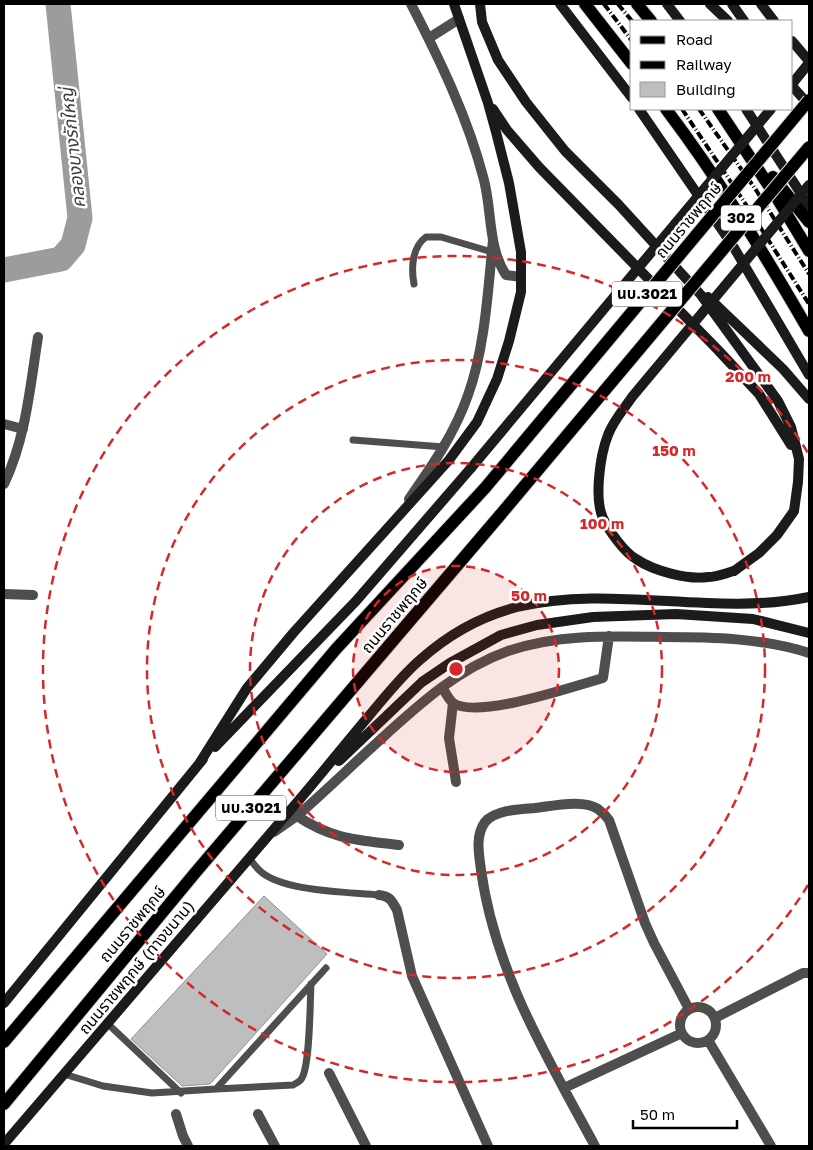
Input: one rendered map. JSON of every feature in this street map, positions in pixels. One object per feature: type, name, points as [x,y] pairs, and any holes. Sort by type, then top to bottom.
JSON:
[{"type":"main road","points":[[199,764],[247,688],[294,632],[449,460],[476,422],[497,379],[521,292],[521,252],[510,183],[488,103],[454,4]]},
{"type":"main road","points":[[480,4],[482,22],[498,60],[526,102],[565,151],[664,253],[783,369],[809,399]]},
{"type":"main road","points":[[560,4],[630,95]]},
{"type":"main road","points":[[585,4],[630,61]]},
{"type":"main road","points":[[637,4],[650,20]]},
{"type":"main road","points":[[667,4],[679,20]]},
{"type":"main road","points":[[710,4],[727,20]]},
{"type":"main road","points":[[732,4],[743,20]]},
{"type":"main road","points":[[761,4],[773,20]]},
{"type":"main road","points":[[793,42],[809,62],[793,83]]},
{"type":"main road","points":[[793,85],[808,101]]},
{"type":"main road","name":"ถนนราชพฤกษ์","points":[[4,1042],[336,649],[484,488],[808,101]]},
{"type":"main road","points":[[488,103],[507,130],[539,167],[759,394],[799,459]]},
{"type":"main road","name":"302","points":[[640,110],[734,246],[809,375]]},
{"type":"main road","name":"302","points":[[667,110],[693,144],[744,222],[809,331]]},
{"type":"main road","points":[[747,110],[809,206]]},
{"type":"main road","points":[[4,1003],[199,764],[356,601],[471,468],[770,110]]},
{"type":"main road","points":[[722,114],[809,222]]},
{"type":"main road","name":"302","points":[[722,114],[809,251]]},
{"type":"main road","name":"ถนนราชพฤกษ์","points":[[4,1104],[196,873],[809,147]]},
{"type":"main road","points":[[664,253],[701,294],[778,402],[791,428],[799,459],[794,510],[778,535],[759,553],[734,571],[710,577],[687,578],[663,571],[635,559],[616,539],[602,516],[599,488],[601,460],[608,434],[632,397],[809,185]]},
{"type":"main road","points":[[294,813],[397,684],[421,658],[449,637],[481,619],[516,608],[553,600],[634,600],[764,604],[809,597]]},
{"type":"main road","points":[[294,813],[364,737],[422,682],[450,663],[501,634],[537,625],[593,617],[676,614],[752,619],[809,633]]},
{"type":"main road","name":"ถนนราชพฤกษ์ (ทางขนาน)","points":[[4,1144],[268,836],[294,813]]},
{"type":"street","points":[[411,4],[429,38],[472,138],[484,181],[498,263],[506,276],[521,277]]},
{"type":"street","points":[[429,38],[459,19]]},
{"type":"street","points":[[389,528],[444,447],[468,395],[481,345],[494,240]]},
{"type":"street","points":[[4,484],[16,457],[23,429],[38,337]]},
{"type":"street","points":[[4,424],[23,429]]},
{"type":"street","points":[[4,594],[33,595]]},
{"type":"street","points":[[399,845],[342,838],[310,824],[294,813],[427,697],[478,665],[508,651],[580,636],[716,637],[763,643],[809,653]]},
{"type":"street","points":[[442,687],[453,703],[465,707],[484,707],[507,705],[603,678],[609,636]]},
{"type":"street","points":[[453,703],[449,738],[456,782]]},
{"type":"street","points":[[595,1146],[523,1010],[499,950],[486,901],[479,852],[480,830],[486,820],[501,813],[520,809],[586,803],[599,809],[609,820],[615,834],[654,944],[689,1009]]},
{"type":"street","points":[[380,894],[386,895],[392,900],[397,910],[412,976],[488,1146]]},
{"type":"street","points":[[715,1018],[809,972]]},
{"type":"street","points":[[701,1007],[712,1013],[716,1023],[715,1032],[708,1040],[703,1042],[691,1041],[682,1033],[680,1027],[681,1020],[689,1009],[701,1007]]},
{"type":"street","points":[[564,1088],[682,1033]]},
{"type":"street","points":[[708,1040],[771,1146]]},
{"type":"street","points":[[329,1073],[366,1146]]},
{"type":"street","points":[[176,1114],[182,1141],[188,1146]]},
{"type":"street","points":[[258,1114],[275,1146]]},
{"type":"lane","points":[[414,284],[413,261],[419,246],[426,237],[441,237],[492,252]]},
{"type":"lane","points":[[354,440],[444,447]]},
{"type":"lane","points":[[249,858],[259,870],[289,885],[380,894]]},
{"type":"lane","points":[[216,1089],[326,968]]},
{"type":"lane","points":[[64,1074],[103,1086],[152,1093],[181,1093],[292,1085],[301,1079],[304,1072],[309,1032],[311,984]]},
{"type":"lane","points":[[107,1023],[181,1093]]},
{"type":"building","points":[[264,896],[327,954],[210,1084],[182,1086],[131,1039]]},
{"type":"waterway","name":"คลองบางรักใหญ่","points":[[4,270],[61,259],[73,245],[80,218],[58,4]]},
{"type":"railway","points":[[604,4],[630,38]]},
{"type":"railway","points":[[618,4],[631,20]]},
{"type":"railway","points":[[683,110],[809,304]]},
{"type":"railway","points":[[700,110],[756,190],[809,274]]}]
